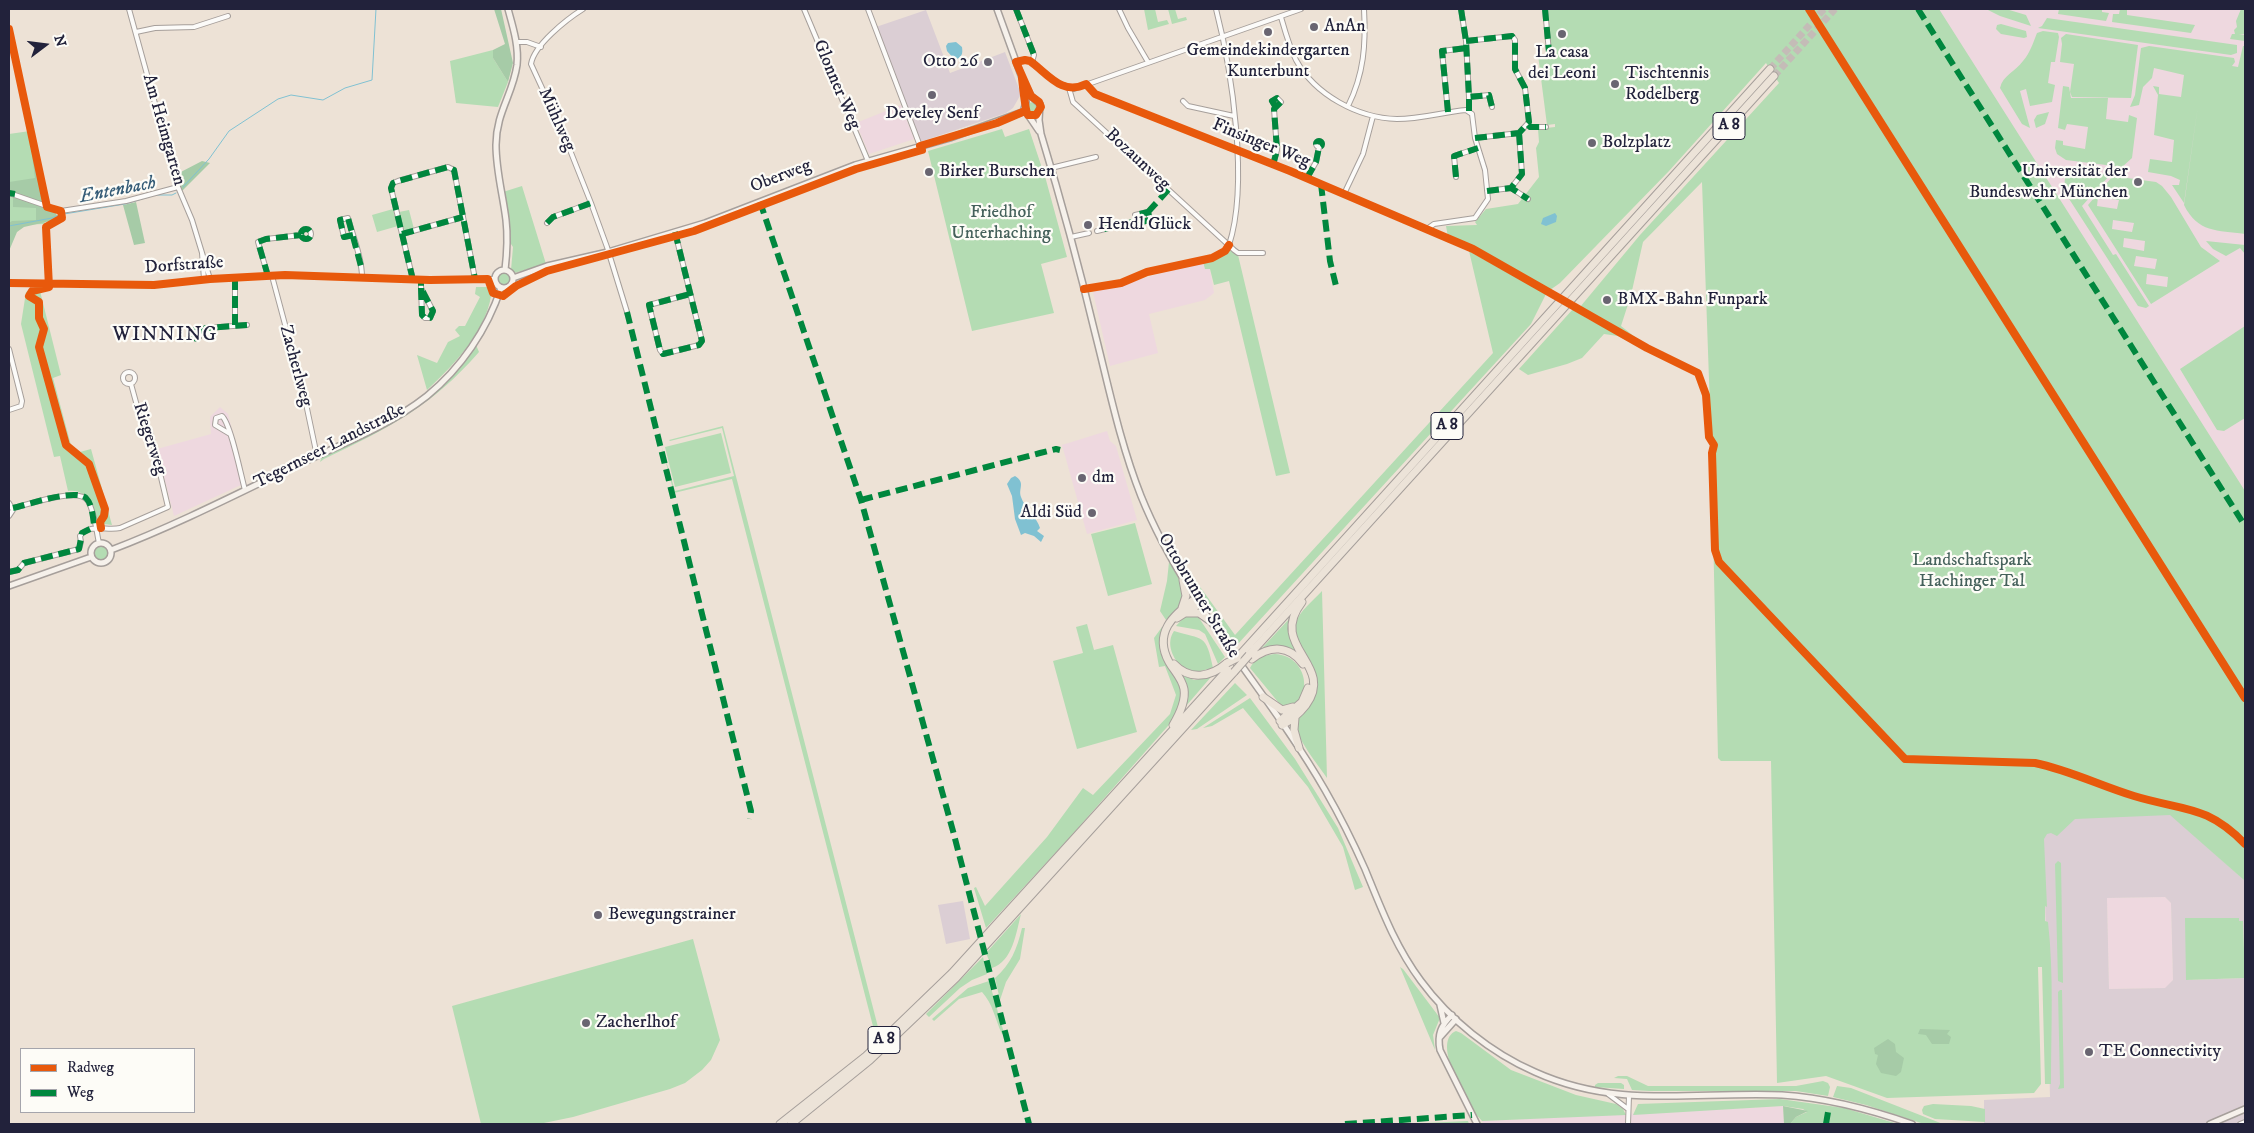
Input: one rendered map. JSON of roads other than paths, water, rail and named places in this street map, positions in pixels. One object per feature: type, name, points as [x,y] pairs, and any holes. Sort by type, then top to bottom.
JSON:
[{"type":"highway","name":"A 8","points":[[1570,295],[1770,69]]},
{"type":"highway","name":"A 8","points":[[780,1124],[818,1096],[880,1043],[978,945],[986,941],[1231,671],[1237,658],[1249,654],[1559,307],[1774,76]]},
{"type":"highway","name":"A 8","points":[[791,1124],[892,1041],[979,953],[986,941],[1158,746],[1249,654],[1559,307]]},
{"type":"highway","points":[[1281,723],[1295,718],[1310,700],[1313,679],[1308,663],[1298,650],[1292,637],[1293,618],[1297,609],[1323,578],[1329,566]]},
{"type":"highway","points":[[1184,580],[1186,596],[1182,612],[1172,624],[1166,638],[1170,656],[1176,667],[1196,676],[1231,671]]},
{"type":"highway","points":[[1158,746],[1177,719],[1184,694],[1182,681],[1167,658],[1163,643],[1164,631],[1168,623],[1197,601]]},
{"type":"highway","points":[[1182,612],[1199,613],[1209,620]]},
{"type":"highway","points":[[1249,654],[1275,648],[1294,653],[1303,664],[1308,677],[1306,695],[1300,704],[1281,723]]},
{"type":"highway","points":[[1263,697],[1282,710],[1300,704]]},
{"type":"highway","points":[[1295,718],[1294,730],[1299,748]]},
{"type":"main road","points":[[505,270],[507,226],[498,174],[496,144],[499,116],[517,63],[516,42],[508,9]]},
{"type":"main road","name":"Ottobrunner Straße","points":[[997,9],[1022,78],[1031,96],[1040,104],[1041,134],[1071,238],[1122,442],[1142,497],[1159,535],[1184,580],[1209,620],[1299,748],[1347,829],[1400,948],[1422,982],[1454,1017],[1511,1060],[1564,1083],[1608,1094],[1629,1096],[1770,1095],[1810,1098],[1857,1107],[1912,1124]]},
{"type":"main road","name":"Ottobrunner Straße","points":[[1022,78],[1026,102],[1025,111],[1041,134]]},
{"type":"main road","points":[[1026,102],[1035,99]]},
{"type":"main road","name":"Oberweg","points":[[513,278],[547,266],[608,252],[675,232],[868,162],[982,128],[1025,111]]},
{"type":"main road","points":[[1030,116],[1040,112]]},
{"type":"main road","points":[[501,288],[496,284],[494,278],[498,272],[505,270],[510,272],[513,278]]},
{"type":"main road","name":"Tegernseer Landstraße","points":[[9,586],[91,557],[95,562],[105,563],[110,559],[111,550],[164,528],[245,490],[400,414],[441,383],[460,362],[479,335],[492,311],[501,288],[510,287],[513,278]]},
{"type":"main road","points":[[91,557],[92,548],[99,543],[107,545],[111,550]]},
{"type":"main road","points":[[1439,1002],[1444,1023],[1440,1037],[1442,1056],[1477,1124]]},
{"type":"main road","points":[[1444,1023],[1454,1017]]},
{"type":"main road","points":[[1440,1037],[1454,1017]]},
{"type":"main road","points":[[2210,1124],[2245,1109]]},
{"type":"street","name":"Am Heimgarten","points":[[129,9],[178,186],[192,220],[210,279]]},
{"type":"street","name":"Mühlweg","points":[[583,9],[559,27],[547,40],[532,60],[532,67],[559,124],[591,203],[626,312]]},
{"type":"street","name":"Glonner Weg","points":[[804,9],[868,162]]},
{"type":"street","points":[[868,9],[920,146]]},
{"type":"street","points":[[1016,9],[1034,56],[1032,62],[1025,60],[1016,62]]},
{"type":"street","points":[[1119,9],[1148,62]]},
{"type":"street","points":[[1216,9],[1223,37],[1234,116],[1236,150],[1237,211],[1229,245]]},
{"type":"street","points":[[1069,88],[1074,89],[1301,9]]},
{"type":"street","points":[[1348,106],[1359,80],[1364,59],[1364,9]]},
{"type":"street","points":[[1461,9],[1466,41],[1468,111],[1473,117],[1475,138],[1485,170],[1487,191],[1511,188],[1528,199]]},
{"type":"street","points":[[1545,9],[1549,52]]},
{"type":"street","points":[[136,32],[155,28],[194,27],[228,16]]},
{"type":"street","points":[[1281,16],[1290,46],[1306,74],[1328,95],[1348,106],[1373,116],[1399,119],[1468,111]]},
{"type":"street","points":[[1466,41],[1512,36],[1515,40],[1516,69],[1525,88],[1528,125]]},
{"type":"street","points":[[516,42],[527,42],[541,47]]},
{"type":"street","points":[[1448,112],[1442,51],[1466,48]]},
{"type":"street","name":"Bozaunweg","points":[[1032,62],[1058,83],[1069,88],[1073,102],[1238,253],[1263,253]]},
{"type":"street","name":"Finsinger Weg","points":[[1086,84],[1095,94],[1307,178],[1427,229],[1434,224],[1475,218],[1487,203],[1487,191]]},
{"type":"street","points":[[1469,97],[1489,95],[1492,107]]},
{"type":"street","points":[[1183,101],[1188,106],[1234,116]]},
{"type":"street","points":[[1273,165],[1278,150],[1275,106]]},
{"type":"street","points":[[1344,194],[1363,154],[1373,116]]},
{"type":"street","points":[[1528,125],[1530,127],[1546,126]]},
{"type":"street","points":[[1475,138],[1519,133],[1528,125]]},
{"type":"street","points":[[1511,188],[1522,174],[1519,133]]},
{"type":"street","points":[[1307,178],[1316,162],[1318,148]]},
{"type":"street","points":[[1456,177],[1454,156],[1478,148]]},
{"type":"street","points":[[1051,168],[1096,157]]},
{"type":"street","points":[[413,280],[391,192],[393,183],[448,167],[454,170],[475,279]]},
{"type":"street","points":[[9,194],[61,211],[126,201],[178,186]]},
{"type":"street","points":[[547,223],[552,217],[591,203]]},
{"type":"street","points":[[402,234],[463,217]]},
{"type":"street","points":[[353,235],[344,237],[340,220],[348,218],[353,235],[362,277]]},
{"type":"street","points":[[1097,231],[1137,221]]},
{"type":"street","points":[[675,232],[690,294],[702,344],[663,354],[660,350],[649,305],[690,294]]},
{"type":"street","points":[[1071,238],[1089,233]]},
{"type":"street","name":"Zacherlweg","points":[[301,235],[266,239],[258,242],[270,276],[305,399],[317,456]]},
{"type":"street","name":"Am Heimgarten","points":[[202,250],[204,279]]},
{"type":"street","name":"Dorfstraße","points":[[9,283],[154,285],[204,279],[270,276],[362,277],[413,280],[494,278]]},
{"type":"street","points":[[235,278],[235,325]]},
{"type":"street","points":[[420,288],[433,311],[430,318],[425,318],[422,315],[420,288],[421,280]]},
{"type":"street","points":[[200,331],[206,328],[247,325]]},
{"type":"street","points":[[9,349],[22,401],[21,406],[9,410]]},
{"type":"street","name":"Riegerweg","points":[[95,529],[120,528],[168,507],[150,431],[144,428],[142,424],[132,384]]},
{"type":"street","points":[[230,434],[215,425],[216,418],[220,416],[225,419],[230,434],[245,490]]},
{"type":"street","points":[[12,508],[68,495],[80,495],[88,501],[99,543]]},
{"type":"street","points":[[9,503],[12,508]]},
{"type":"street","points":[[9,516],[12,508]]},
{"type":"street","points":[[9,572],[18,570],[24,563],[78,549],[82,533],[95,529]]},
{"type":"street","points":[[1608,1094],[1628,1109]]},
{"type":"street","points":[[1628,1124],[1629,1096]]},
{"type":"street","points":[[2240,1124],[2245,1122]]},
{"type":"water","points":[[956,42],[962,47],[962,55],[955,60],[947,51],[946,46],[948,43]]},
{"type":"water","points":[[1555,213],[1557,216],[1556,222],[1546,226],[1541,224],[1543,218]]},
{"type":"water","points":[[1015,476],[1021,483],[1021,497],[1040,528],[1037,531],[1044,536],[1041,542],[1034,536],[1025,533],[1021,535],[1015,519],[1012,496],[1007,484]]},
{"type":"waterway","name":"Entenbach","points":[[183,187],[209,159],[229,131],[278,99],[291,95],[323,100],[345,88],[372,80],[376,9]]},
{"type":"waterway","name":"Entenbach","points":[[157,195],[172,195],[176,193]]},
{"type":"waterway","name":"Entenbach","points":[[64,214],[125,204],[149,197]]},
{"type":"waterway","points":[[9,226],[59,215]]},
{"type":"tunnel","points":[[1770,69],[1824,9]]},
{"type":"tunnel","points":[[1774,76],[1835,9]]},
{"type":"place","name":"AnAn","points":[[1314,27]]},
{"type":"place","name":"Gemeindekindergarten Kunterbunt","points":[[1268,32]]},
{"type":"place","name":"La casa dei Leoni","points":[[1562,34]]},
{"type":"place","name":"Otto 26","points":[[988,62]]},
{"type":"place","name":"Tischtennis Rodelberg","points":[[1615,84]]},
{"type":"place","name":"Develey Senf","points":[[932,95]]},
{"type":"place","name":"Bolzplatz","points":[[1592,143]]},
{"type":"place","name":"Birker Burschen","points":[[929,172]]},
{"type":"place","name":"Universität der Bundeswehr München","points":[[2138,182]]},
{"type":"place","name":"Hendl Glück","points":[[1088,225]]},
{"type":"place","name":"BMX-Bahn Funpark","points":[[1607,300]]},
{"type":"place","name":"dm","points":[[1082,478]]},
{"type":"place","name":"Aldi Süd","points":[[1092,513]]},
{"type":"place","name":"Bewegungstrainer","points":[[598,915]]},
{"type":"place","name":"Zacherlhof","points":[[586,1023]]},
{"type":"place","name":"TE Connectivity","points":[[2089,1052]]},
{"type":"district","name":"WINNING","points":[[165,336]]},
{"type":"park label","name":"Friedhof Unterhaching","points":[[1001,223]]},
{"type":"park label","name":"Landschaftspark Hachinger Tal","points":[[1972,571]]}]
